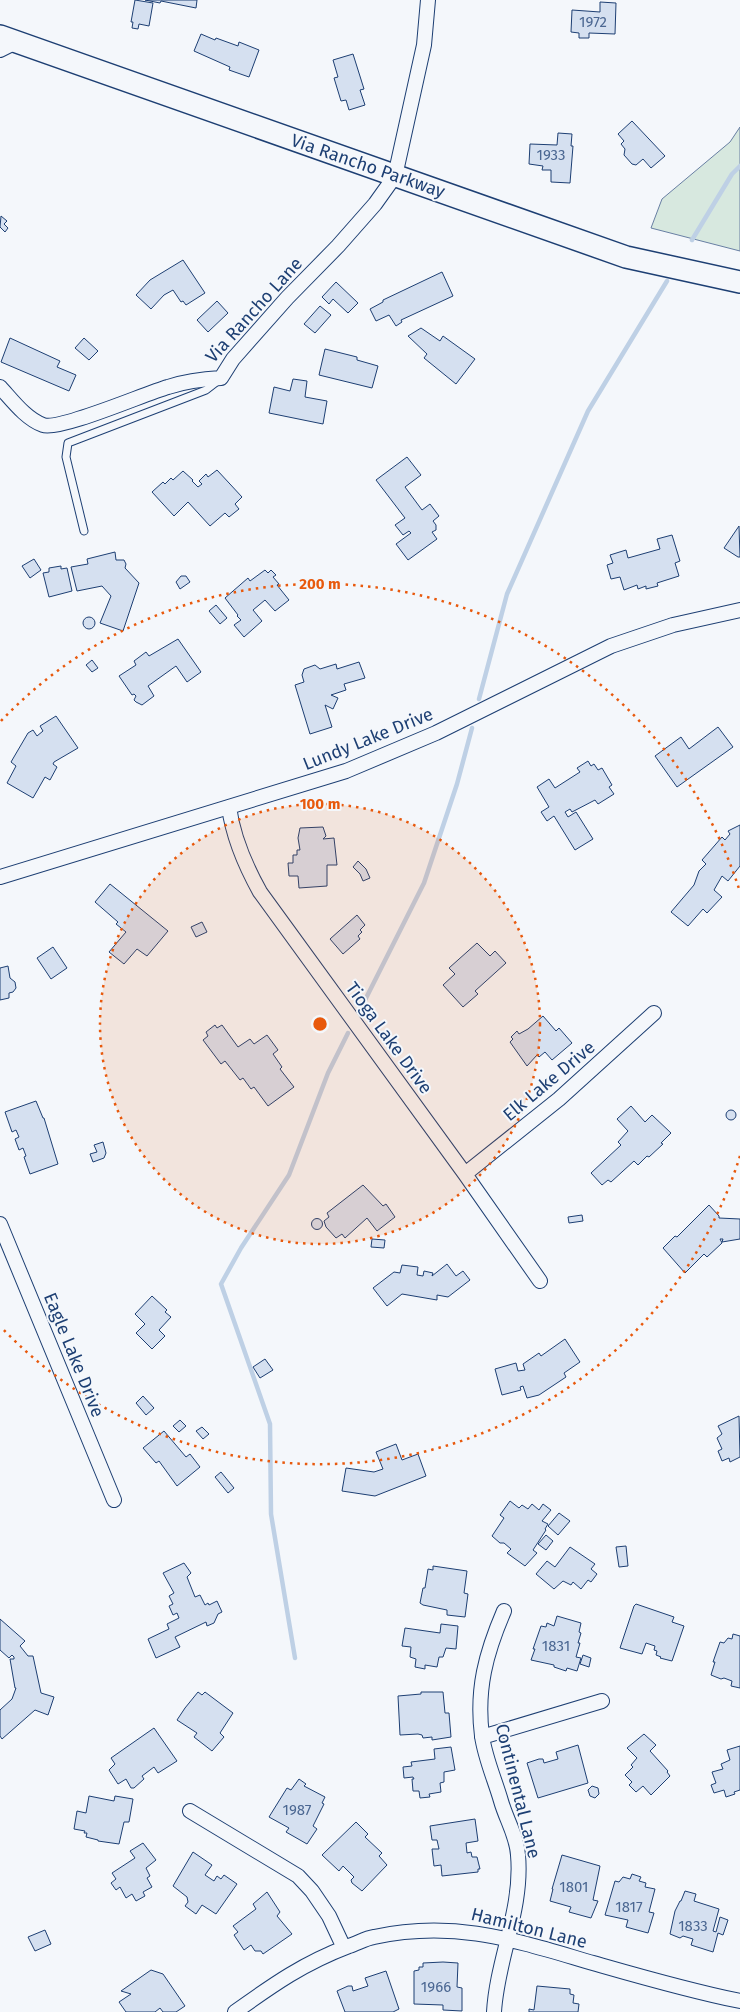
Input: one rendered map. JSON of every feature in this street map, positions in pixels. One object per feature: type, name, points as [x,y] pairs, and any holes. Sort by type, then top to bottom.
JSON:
[{"type":"main road","name":"Via Rancho Parkway","points":[[5,42],[626,257],[740,282]]},
{"type":"street","points":[[396,176],[424,45],[428,0]]},
{"type":"street","name":"Via Rancho Lane","points":[[0,387],[30,418],[45,426],[70,422],[195,379],[221,378],[233,359],[287,298],[338,246],[375,204],[396,176]]},
{"type":"street","name":"Lundy Lake Drive","points":[[0,877],[346,772],[418,741],[611,646],[673,625],[740,610]]},
{"type":"street","name":"Tioga Lake Drive","points":[[229,807],[231,824],[247,868],[260,892],[465,1174],[540,1281]]},
{"type":"street","name":"Elk Lake Drive","points":[[465,1174],[559,1099],[654,1013]]},
{"type":"street","name":"Eagle Lake Drive","points":[[0,1224],[114,1500]]},
{"type":"street","name":"Continental Lane","points":[[494,2012],[495,1990],[519,1885],[518,1854],[482,1737],[480,1705],[483,1672],[490,1644],[504,1611]]},
{"type":"street","points":[[482,1737],[602,1701]]},
{"type":"street","points":[[190,1811],[298,1876],[312,1891],[329,1916],[344,1948]]},
{"type":"street","name":"Hamilton Lane","points":[[235,2012],[287,1975],[316,1959],[373,1937],[416,1930],[456,1930],[508,1938],[685,1990],[740,2001]]},
{"type":"lane","points":[[84,531],[66,457],[68,442],[206,390],[221,378]]},
{"type":"shaded area","points":[[740,127],[740,251],[651,228],[662,199],[730,142]]},
{"type":"building","points":[[135,0],[153,3],[149,26],[139,24],[138,29],[132,28],[133,22],[131,22]]},
{"type":"building","points":[[145,0],[197,0],[196,8]]},
{"type":"building","points":[[600,2],[616,3],[615,34],[589,33],[589,38],[579,38],[579,33],[571,32],[572,10],[600,12]]},
{"type":"building","points":[[201,34],[238,46],[239,42],[259,50],[249,77],[229,70],[230,67],[194,51]]},
{"type":"building","points":[[353,54],[364,89],[360,90],[365,105],[349,110],[346,100],[341,101],[334,78],[338,77],[333,60]]},
{"type":"building","points":[[632,121],[665,156],[651,168],[643,159],[636,165],[632,164],[624,155],[625,149],[621,144],[624,141],[618,134]]},
{"type":"building","points":[[558,133],[572,134],[570,183],[551,182],[551,170],[542,170],[543,166],[529,164],[530,144],[557,145]]},
{"type":"building","points":[[1,216],[7,221],[4,224],[8,228],[5,232],[0,227]]},
{"type":"building","points":[[183,260],[205,293],[186,305],[183,301],[181,302],[173,290],[164,295],[151,309],[136,295],[150,280]]},
{"type":"building","points":[[442,272],[453,296],[401,320],[402,322],[396,326],[389,315],[376,321],[370,309],[383,302],[383,300]]},
{"type":"building","points":[[336,282],[358,303],[348,313],[333,299],[329,304],[322,297]]},
{"type":"building","points":[[217,301],[228,313],[208,332],[197,320]]},
{"type":"building","points":[[320,306],[331,315],[315,333],[304,324]]},
{"type":"building","points":[[421,328],[440,341],[443,336],[475,359],[456,384],[424,358],[427,354],[408,336]]},
{"type":"building","points":[[10,338],[60,361],[57,367],[76,375],[69,391],[1,362]]},
{"type":"building","points":[[84,338],[98,351],[89,360],[75,348]]},
{"type":"building","points":[[325,349],[357,357],[357,360],[378,366],[372,388],[319,375]]},
{"type":"building","points":[[293,379],[307,381],[305,397],[327,401],[323,424],[269,413],[274,387],[290,391]]},
{"type":"building","points":[[407,457],[421,475],[405,487],[422,510],[430,504],[439,516],[433,521],[436,525],[436,530],[432,532],[437,539],[408,560],[396,544],[411,533],[409,531],[403,535],[395,525],[405,518],[376,480]]},
{"type":"building","points":[[217,470],[242,497],[235,504],[239,509],[229,517],[225,513],[210,526],[188,502],[174,516],[152,492],[163,482],[165,484],[171,478],[173,480],[183,471],[198,487],[202,484],[199,481],[206,474],[208,477]]},
{"type":"building","points":[[739,526],[740,557],[738,557],[724,548]]},
{"type":"building","points":[[672,535],[680,561],[675,563],[679,576],[657,583],[658,586],[646,589],[646,586],[638,589],[637,585],[624,590],[620,577],[611,579],[607,565],[613,563],[610,555],[626,550],[628,558],[660,549],[657,539]]},
{"type":"building","points":[[115,552],[116,560],[124,560],[125,568],[139,583],[123,631],[100,623],[111,596],[102,586],[77,591],[71,567],[88,564],[87,559]]},
{"type":"building","points":[[34,559],[41,570],[30,578],[22,566]]},
{"type":"building","points":[[61,566],[61,569],[67,568],[72,591],[49,597],[43,573],[49,572],[49,568]]},
{"type":"building","points":[[265,570],[268,573],[271,570],[276,575],[273,577],[279,584],[277,585],[289,600],[275,611],[265,600],[253,610],[262,621],[244,637],[234,625],[241,620],[225,598],[248,578],[250,581]]},
{"type":"building","points":[[181,576],[186,576],[190,582],[180,589],[176,582]]},
{"type":"building","points":[[216,605],[227,618],[220,624],[209,611]]},
{"type":"building","points":[[87,617],[91,617],[95,623],[91,629],[87,629],[83,625],[83,621]]},
{"type":"building","points":[[178,639],[201,672],[187,682],[176,666],[148,686],[154,696],[142,705],[136,702],[134,700],[136,696],[132,695],[119,676],[136,665],[134,661],[146,652],[149,656]]},
{"type":"building","points":[[92,660],[98,668],[92,672],[86,665]]},
{"type":"building","points":[[359,662],[365,678],[344,684],[346,690],[331,695],[338,698],[333,709],[325,705],[332,727],[310,734],[295,685],[304,682],[302,675],[304,669],[315,665],[320,669],[336,664],[337,669]]},
{"type":"building","points":[[56,716],[78,748],[54,762],[53,764],[57,767],[50,780],[45,777],[33,798],[7,783],[16,766],[11,762],[28,733],[33,730],[37,736],[43,731],[40,726]]},
{"type":"building","points":[[718,727],[733,747],[677,787],[655,756],[681,737],[689,749]]},
{"type":"building","points":[[588,761],[591,766],[594,764],[598,770],[602,768],[612,785],[609,787],[614,794],[598,804],[595,800],[572,812],[570,809],[565,812],[568,817],[576,812],[593,839],[575,850],[554,816],[547,821],[541,812],[549,807],[537,787],[549,779],[555,788],[580,772],[577,768]]},
{"type":"building","points":[[740,825],[740,866],[728,881],[722,876],[714,890],[722,897],[707,913],[703,909],[688,926],[671,912],[694,885],[699,871],[706,864],[702,860],[722,837],[725,840],[730,834],[728,831]]},
{"type":"building","points":[[323,827],[326,836],[323,839],[334,838],[337,865],[327,865],[327,886],[299,888],[298,876],[289,876],[288,863],[293,863],[293,855],[297,855],[297,850],[300,850],[298,838],[300,828]]},
{"type":"building","points":[[358,861],[366,869],[370,878],[363,881],[360,874],[353,867]]},
{"type":"building","points":[[110,884],[168,931],[147,956],[137,949],[124,964],[109,952],[126,932],[116,924],[118,922],[95,902]]},
{"type":"building","points":[[357,915],[365,925],[360,930],[362,932],[358,936],[360,939],[343,954],[330,939]]},
{"type":"building","points":[[202,922],[207,932],[196,937],[191,927]]},
{"type":"building","points":[[477,943],[490,956],[495,951],[506,963],[475,991],[478,994],[463,1007],[443,985],[455,974],[449,968]]},
{"type":"building","points":[[53,947],[67,968],[51,979],[37,958]]},
{"type":"building","points":[[8,966],[10,978],[15,982],[16,988],[13,992],[9,993],[9,998],[0,1000],[0,968]]},
{"type":"building","points":[[543,1016],[556,1031],[559,1028],[572,1043],[552,1060],[545,1052],[539,1057],[537,1055],[527,1066],[510,1042],[513,1039],[511,1037],[517,1031],[519,1034],[528,1029]]},
{"type":"building","points":[[215,1025],[217,1028],[222,1025],[238,1047],[250,1039],[254,1044],[267,1035],[278,1050],[273,1054],[282,1067],[280,1069],[294,1087],[268,1106],[254,1087],[251,1089],[243,1078],[240,1080],[225,1061],[221,1064],[203,1040],[208,1036],[206,1032]]},
{"type":"building","points":[[36,1101],[44,1118],[58,1164],[30,1174],[23,1148],[19,1150],[15,1139],[19,1137],[16,1130],[12,1132],[5,1112]]},
{"type":"building","points":[[631,1106],[645,1122],[652,1115],[671,1133],[661,1143],[663,1144],[649,1157],[647,1156],[638,1165],[634,1161],[611,1182],[608,1180],[602,1185],[591,1173],[621,1145],[618,1142],[628,1131],[617,1119]]},
{"type":"building","points":[[729,1110],[733,1110],[736,1115],[735,1119],[729,1120],[726,1117],[726,1113]]},
{"type":"building","points":[[103,1142],[106,1153],[104,1158],[93,1162],[90,1154],[97,1152],[94,1145]]},
{"type":"building","points":[[363,1185],[383,1206],[386,1204],[395,1217],[377,1231],[367,1218],[345,1238],[342,1234],[336,1238],[326,1227],[324,1221],[329,1217],[327,1213]]},
{"type":"building","points":[[709,1205],[719,1218],[740,1219],[740,1239],[722,1242],[723,1239],[720,1239],[722,1243],[707,1257],[704,1254],[685,1273],[663,1248],[675,1236],[677,1237]]},
{"type":"building","points":[[582,1215],[583,1221],[569,1223],[568,1217]]},
{"type":"building","points":[[315,1219],[319,1219],[322,1224],[321,1228],[315,1229],[312,1226],[312,1222]]},
{"type":"building","points":[[372,1239],[385,1240],[384,1248],[371,1247]]},
{"type":"building","points":[[447,1264],[456,1276],[463,1271],[470,1280],[448,1297],[437,1295],[437,1300],[402,1294],[387,1306],[373,1288],[394,1272],[400,1273],[402,1265],[418,1267],[417,1275],[423,1276],[424,1271],[433,1273],[432,1276]]},
{"type":"building","points":[[152,1296],[167,1310],[165,1312],[171,1317],[159,1330],[165,1336],[152,1349],[136,1333],[145,1324],[135,1314]]},
{"type":"building","points":[[565,1339],[580,1362],[564,1373],[566,1377],[539,1395],[527,1398],[523,1386],[520,1387],[521,1390],[502,1395],[495,1369],[516,1363],[518,1371],[525,1370],[523,1364],[539,1353],[541,1356]]},
{"type":"building","points":[[265,1359],[273,1370],[260,1378],[253,1367]]},
{"type":"building","points":[[143,1396],[154,1408],[146,1415],[136,1403]]},
{"type":"building","points":[[739,1416],[740,1457],[730,1462],[729,1458],[722,1461],[718,1451],[722,1449],[717,1438],[722,1434],[718,1426]]},
{"type":"building","points":[[180,1420],[186,1426],[179,1432],[173,1426]]},
{"type":"building","points":[[202,1427],[209,1434],[203,1439],[196,1431]]},
{"type":"building","points":[[164,1431],[186,1457],[190,1454],[200,1467],[177,1486],[159,1461],[156,1463],[143,1448]]},
{"type":"building","points":[[396,1444],[402,1460],[418,1454],[426,1476],[375,1496],[342,1491],[346,1468],[374,1472],[383,1469],[376,1452]]},
{"type":"building","points":[[221,1472],[234,1488],[228,1493],[215,1477]]},
{"type":"building","points":[[510,1501],[519,1508],[522,1505],[528,1509],[532,1504],[539,1510],[543,1504],[551,1510],[542,1521],[548,1524],[533,1550],[537,1553],[525,1566],[507,1553],[511,1549],[492,1536],[504,1518],[500,1515]]},
{"type":"building","points":[[559,1513],[570,1521],[558,1535],[548,1526]]},
{"type":"building","points":[[546,1535],[553,1541],[546,1550],[538,1544]]},
{"type":"building","points":[[626,1546],[628,1566],[619,1567],[616,1547]]},
{"type":"building","points":[[570,1547],[595,1564],[591,1569],[597,1574],[591,1582],[588,1580],[581,1589],[573,1582],[571,1585],[563,1581],[554,1589],[536,1574],[547,1561],[555,1567]]},
{"type":"building","points":[[184,1563],[191,1573],[187,1577],[195,1597],[200,1595],[205,1605],[217,1601],[222,1612],[218,1614],[214,1623],[207,1626],[206,1622],[175,1637],[180,1647],[156,1658],[148,1639],[169,1629],[167,1624],[179,1618],[177,1613],[173,1615],[169,1606],[173,1604],[169,1596],[174,1593],[163,1573]]},
{"type":"building","points":[[433,1566],[467,1571],[464,1593],[468,1594],[465,1617],[447,1615],[447,1610],[420,1603],[428,1569],[433,1570]]},
{"type":"building","points":[[636,1604],[674,1617],[672,1622],[684,1626],[672,1661],[660,1658],[656,1655],[655,1646],[646,1643],[642,1654],[620,1648]]},
{"type":"building","points":[[557,1616],[581,1623],[578,1643],[580,1643],[576,1657],[581,1658],[577,1671],[567,1668],[566,1671],[554,1667],[554,1665],[531,1660],[541,1626],[546,1627],[547,1623],[554,1626]]},
{"type":"building","points":[[0,1619],[25,1641],[20,1646],[28,1656],[33,1656],[41,1693],[54,1697],[48,1715],[35,1710],[2,1739],[0,1736],[0,1710],[12,1699],[16,1688],[10,1659],[14,1659],[14,1657],[12,1655],[9,1658],[0,1650]]},
{"type":"building","points":[[441,1624],[458,1626],[456,1649],[446,1648],[443,1657],[439,1657],[437,1667],[425,1665],[425,1669],[415,1667],[416,1659],[410,1657],[411,1647],[402,1646],[405,1628],[440,1633]]},
{"type":"building","points":[[733,1634],[740,1636],[740,1688],[731,1686],[732,1681],[711,1675],[720,1642],[724,1643],[728,1638],[732,1639]]},
{"type":"building","points":[[583,1655],[591,1658],[589,1667],[580,1664]]},
{"type":"building","points":[[198,1692],[202,1695],[205,1692],[233,1713],[220,1733],[224,1737],[212,1751],[194,1737],[197,1733],[177,1720]]},
{"type":"building","points":[[421,1692],[443,1692],[445,1713],[449,1713],[451,1737],[432,1740],[432,1737],[423,1738],[422,1735],[418,1734],[400,1735],[398,1696],[421,1694]]},
{"type":"building","points":[[154,1728],[177,1761],[158,1773],[154,1767],[142,1776],[144,1779],[134,1788],[131,1788],[126,1779],[118,1784],[109,1770],[115,1764],[111,1758]]},
{"type":"building","points":[[644,1734],[656,1745],[650,1751],[668,1771],[670,1776],[651,1795],[643,1786],[636,1792],[629,1785],[632,1782],[625,1775],[633,1767],[631,1765],[637,1758],[627,1748]]},
{"type":"building","points":[[578,1745],[588,1783],[538,1798],[527,1763],[539,1759],[543,1759],[544,1763],[558,1759],[556,1752]]},
{"type":"building","points":[[740,1746],[740,1790],[726,1797],[724,1790],[714,1793],[711,1785],[716,1783],[712,1772],[723,1769],[721,1764],[730,1760],[727,1750]]},
{"type":"building","points":[[451,1747],[455,1770],[444,1772],[444,1782],[440,1783],[441,1792],[429,1794],[430,1797],[420,1798],[419,1791],[413,1791],[413,1777],[404,1778],[403,1767],[412,1766],[411,1762],[435,1759],[434,1749]]},
{"type":"building","points":[[299,1779],[306,1784],[304,1786],[325,1797],[322,1803],[324,1804],[313,1826],[317,1829],[307,1844],[286,1832],[289,1828],[269,1817],[287,1788],[291,1790]]},
{"type":"building","points":[[592,1786],[598,1788],[599,1794],[595,1798],[590,1796],[588,1790]]},
{"type":"building","points":[[89,1796],[114,1801],[115,1796],[133,1799],[129,1822],[124,1822],[119,1844],[86,1837],[87,1833],[84,1833],[85,1831],[74,1829],[77,1811],[86,1813]]},
{"type":"building","points":[[475,1819],[478,1841],[466,1843],[467,1853],[471,1852],[472,1857],[477,1857],[480,1869],[478,1869],[478,1872],[442,1876],[441,1865],[434,1866],[432,1849],[439,1849],[437,1840],[432,1840],[430,1826]]},
{"type":"building","points":[[356,1822],[368,1834],[365,1837],[382,1853],[379,1856],[387,1865],[362,1891],[352,1883],[351,1880],[354,1877],[343,1866],[339,1871],[322,1855]]},
{"type":"building","points":[[143,1843],[156,1860],[146,1868],[150,1876],[147,1878],[152,1887],[143,1892],[145,1896],[136,1901],[132,1894],[126,1898],[120,1887],[116,1890],[111,1883],[116,1879],[112,1873],[135,1858],[130,1851]]},
{"type":"building","points":[[193,1852],[212,1865],[205,1875],[214,1881],[217,1876],[221,1879],[224,1875],[237,1884],[216,1914],[202,1905],[196,1914],[185,1906],[188,1902],[187,1897],[173,1886]]},
{"type":"building","points":[[562,1855],[600,1866],[593,1900],[598,1901],[591,1918],[569,1912],[571,1907],[550,1901]]},
{"type":"building","points":[[632,1874],[641,1877],[639,1881],[646,1883],[645,1887],[655,1889],[649,1912],[654,1913],[648,1933],[626,1927],[628,1920],[605,1915],[615,1881],[619,1882],[623,1877],[630,1879]]},
{"type":"building","points":[[685,1891],[696,1894],[694,1901],[719,1909],[713,1931],[716,1932],[720,1917],[728,1920],[723,1935],[718,1933],[713,1952],[691,1945],[693,1939],[683,1936],[680,1938],[670,1934],[675,1911]]},
{"type":"building","points":[[267,1892],[280,1912],[277,1916],[292,1934],[263,1954],[261,1951],[255,1951],[251,1945],[244,1950],[234,1935],[238,1932],[233,1926],[256,1909],[253,1904]]},
{"type":"building","points":[[45,1930],[51,1944],[35,1951],[28,1937]]},
{"type":"building","points":[[423,1963],[458,1963],[457,1987],[462,1988],[462,2011],[443,2010],[443,2005],[414,2004],[414,1971],[419,1970],[419,1967],[423,1967]]},
{"type":"building","points":[[151,1970],[163,1974],[185,2006],[176,2012],[163,2012],[160,2008],[155,2012],[126,2012],[119,2002],[131,1994],[121,1991]]},
{"type":"building","points":[[386,1971],[399,2009],[393,2012],[345,2012],[337,1991],[348,1986],[352,1986],[353,1991],[368,1986],[365,1978]]},
{"type":"building","points":[[537,1986],[570,1989],[570,1994],[574,1995],[573,2003],[579,2004],[578,2012],[529,2012],[529,2009],[534,2010]]},
{"type":"waterway","points":[[692,240],[732,174],[740,166]]},
{"type":"waterway","points":[[479,699],[507,594],[588,411],[667,281]]},
{"type":"waterway","points":[[360,1010],[424,883],[457,784],[472,728]]},
{"type":"waterway","points":[[295,1658],[271,1514],[270,1424],[221,1284],[241,1248],[289,1175],[328,1073],[348,1033]]}]
